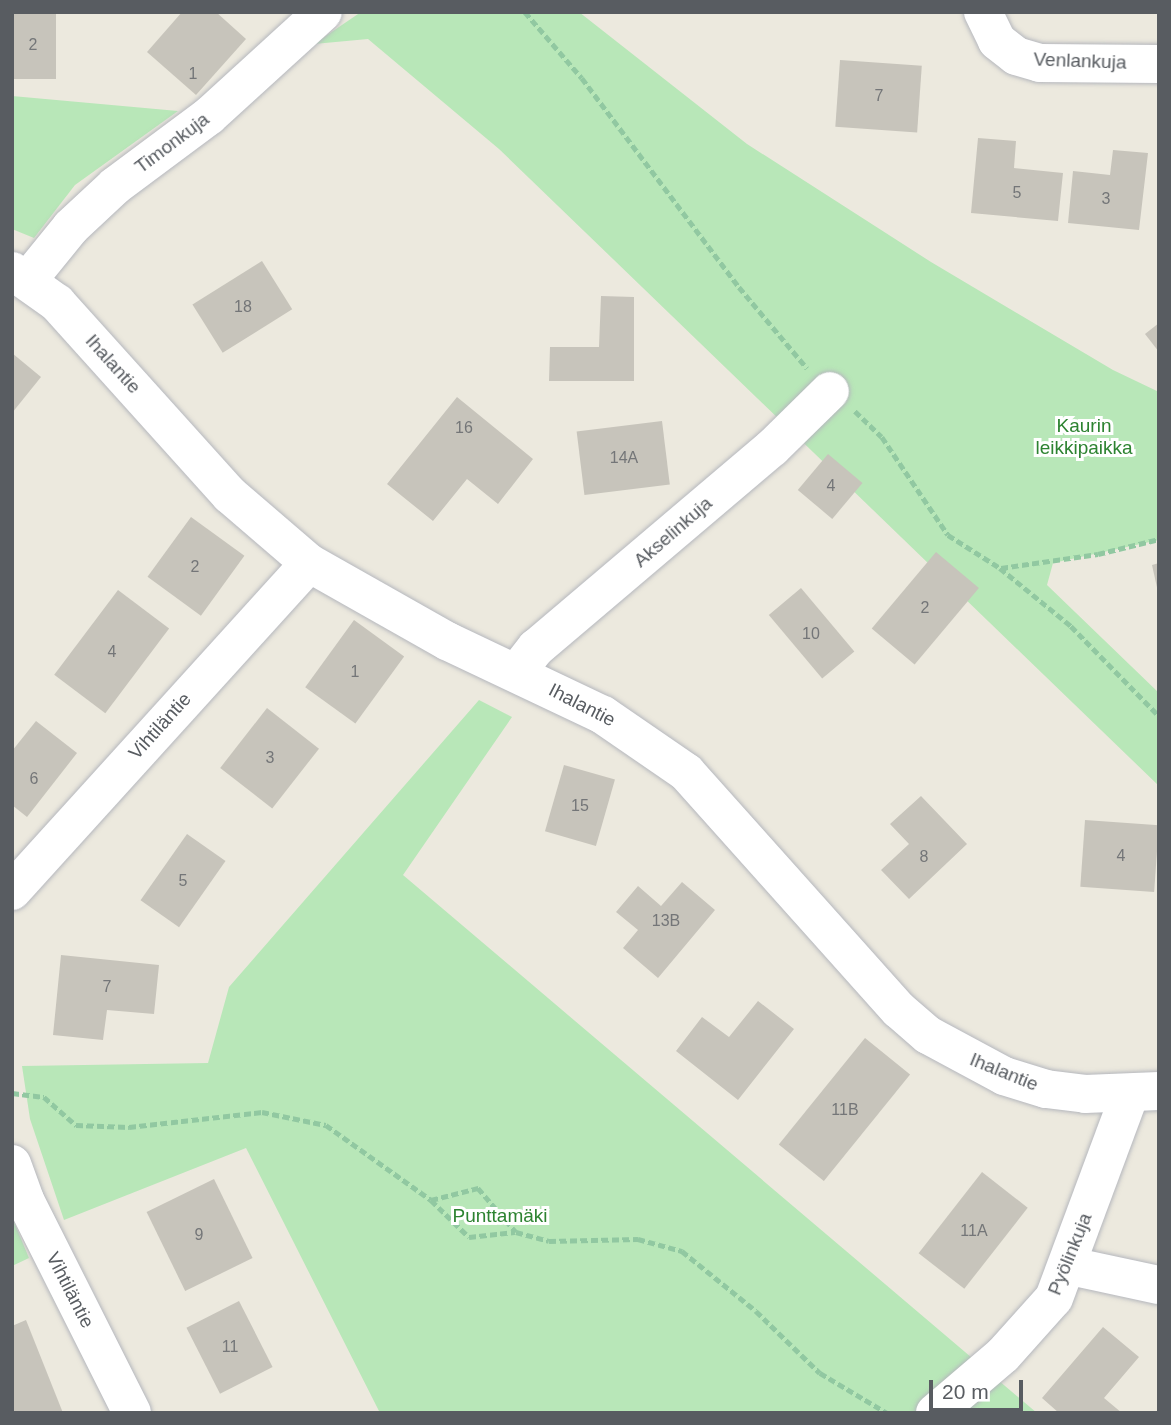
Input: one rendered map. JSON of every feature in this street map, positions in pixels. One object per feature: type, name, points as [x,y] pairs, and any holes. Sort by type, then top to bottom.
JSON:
[{"type":"street","name":"Timonkuja","points":[[20,276],[115,186],[209,117],[323,12]]},
{"type":"street","name":"Venlankuja","points":[[983,12],[997,41],[1016,56],[1040,63],[1159,64]]},
{"type":"street","name":"Ihalantie","points":[[20,276],[85,332],[230,495],[309,563],[447,641],[603,715],[685,772],[898,1010],[928,1035],[1004,1076],[1045,1089],[1144,1093]]},
{"type":"street","name":"Akselinkuja","points":[[517,672],[536,648],[772,448],[830,391]]},
{"type":"street","name":"Vihtiläntie","points":[[12,891],[309,563]]},
{"type":"street","name":"Pyölinkuja","points":[[935,1413],[1032,1327],[1054,1298],[1144,1093]]},
{"type":"street","name":"Vihtiläntie","points":[[12,1164],[25,1200],[132,1413]]},
{"type":"street","points":[[1070,1266],[1159,1285]]},
{"type":"path","points":[[1000,568],[1098,554],[1159,539]]},
{"type":"path","points":[[12,1093],[44,1097],[76,1125],[129,1128],[262,1112],[326,1125],[431,1200],[469,1237],[516,1232],[549,1241],[638,1239],[682,1251],[756,1311],[820,1373],[887,1413]]},
{"type":"path","points":[[431,1200],[478,1188],[516,1232]]},
{"type":"green space","name":"Kaurin leikkipaikka","points":[[361,12],[579,12],[747,144],[931,262],[1113,370],[1159,392],[1159,540],[1053,563],[1047,585],[1159,693],[1159,786],[499,149],[368,39],[314,44]]},
{"type":"green space","points":[[12,96],[178,111],[75,185],[34,238],[12,229]]},
{"type":"green space","name":"Punttamäki","points":[[479,700],[512,717],[403,875],[1037,1413],[380,1413],[246,1148],[64,1220],[30,1119],[22,1066],[208,1063],[229,987]]},
{"type":"green space","points":[[12,1217],[29,1258],[12,1266]]},
{"type":"building","points":[[12,12],[56,12],[56,79],[12,79]]},
{"type":"building","points":[[182,12],[216,12],[246,39],[196,95],[147,52]]},
{"type":"building","points":[[840,60],[922,66],[917,133],[835,127]]},
{"type":"building","points":[[978,138],[1016,141],[1014,168],[1063,173],[1058,221],[971,213]]},
{"type":"building","points":[[1113,150],[1148,153],[1139,230],[1068,223],[1073,171],[1110,175]]},
{"type":"building","points":[[262,261],[292,309],[223,353],[192,304]]},
{"type":"building","points":[[601,296],[634,297],[634,381],[549,381],[550,347],[599,347]]},
{"type":"building","points":[[1159,323],[1159,352],[1145,334]]},
{"type":"building","points":[[12,353],[41,377],[12,413]]},
{"type":"building","points":[[457,397],[533,459],[498,504],[467,479],[433,521],[387,484]]},
{"type":"building","points":[[662,421],[670,485],[584,495],[577,431]]},
{"type":"building","points":[[828,454],[862,483],[832,519],[798,490]]},
{"type":"building","points":[[191,517],[244,556],[201,616],[148,577]]},
{"type":"building","points":[[936,552],[979,588],[915,665],[872,629]]},
{"type":"building","points":[[1159,563],[1159,592],[1158,592],[1152,565]]},
{"type":"building","points":[[801,588],[854,652],[822,679],[769,615]]},
{"type":"building","points":[[118,590],[169,629],[105,713],[54,675]]},
{"type":"building","points":[[354,620],[404,656],[355,724],[305,687]]},
{"type":"building","points":[[267,708],[319,749],[272,809],[220,768]]},
{"type":"building","points":[[36,721],[77,753],[27,817],[12,805],[12,751]]},
{"type":"building","points":[[564,765],[615,780],[596,846],[545,831]]},
{"type":"building","points":[[921,796],[967,844],[909,899],[881,870],[909,844],[890,824]]},
{"type":"building","points":[[1085,820],[1159,825],[1154,892],[1080,887]]},
{"type":"building","points":[[187,834],[226,861],[179,927],[141,900]]},
{"type":"building","points":[[682,882],[715,910],[658,978],[623,948],[638,930],[616,912],[638,886],[661,906]]},
{"type":"building","points":[[61,955],[159,965],[154,1014],[107,1010],[103,1040],[53,1035]]},
{"type":"building","points":[[758,1001],[794,1029],[738,1100],[676,1051],[702,1017],[729,1037]]},
{"type":"building","points":[[865,1038],[910,1075],[824,1181],[779,1144]]},
{"type":"building","points":[[982,1172],[1028,1208],[964,1289],[919,1253]]},
{"type":"building","points":[[214,1179],[253,1258],[185,1291],[147,1212]]},
{"type":"building","points":[[239,1301],[273,1367],[220,1394],[186,1328]]},
{"type":"building","points":[[26,1320],[63,1413],[12,1413],[12,1326]]},
{"type":"building","points":[[1103,1327],[1139,1357],[1104,1398],[1122,1413],[1059,1413],[1042,1398]]}]
